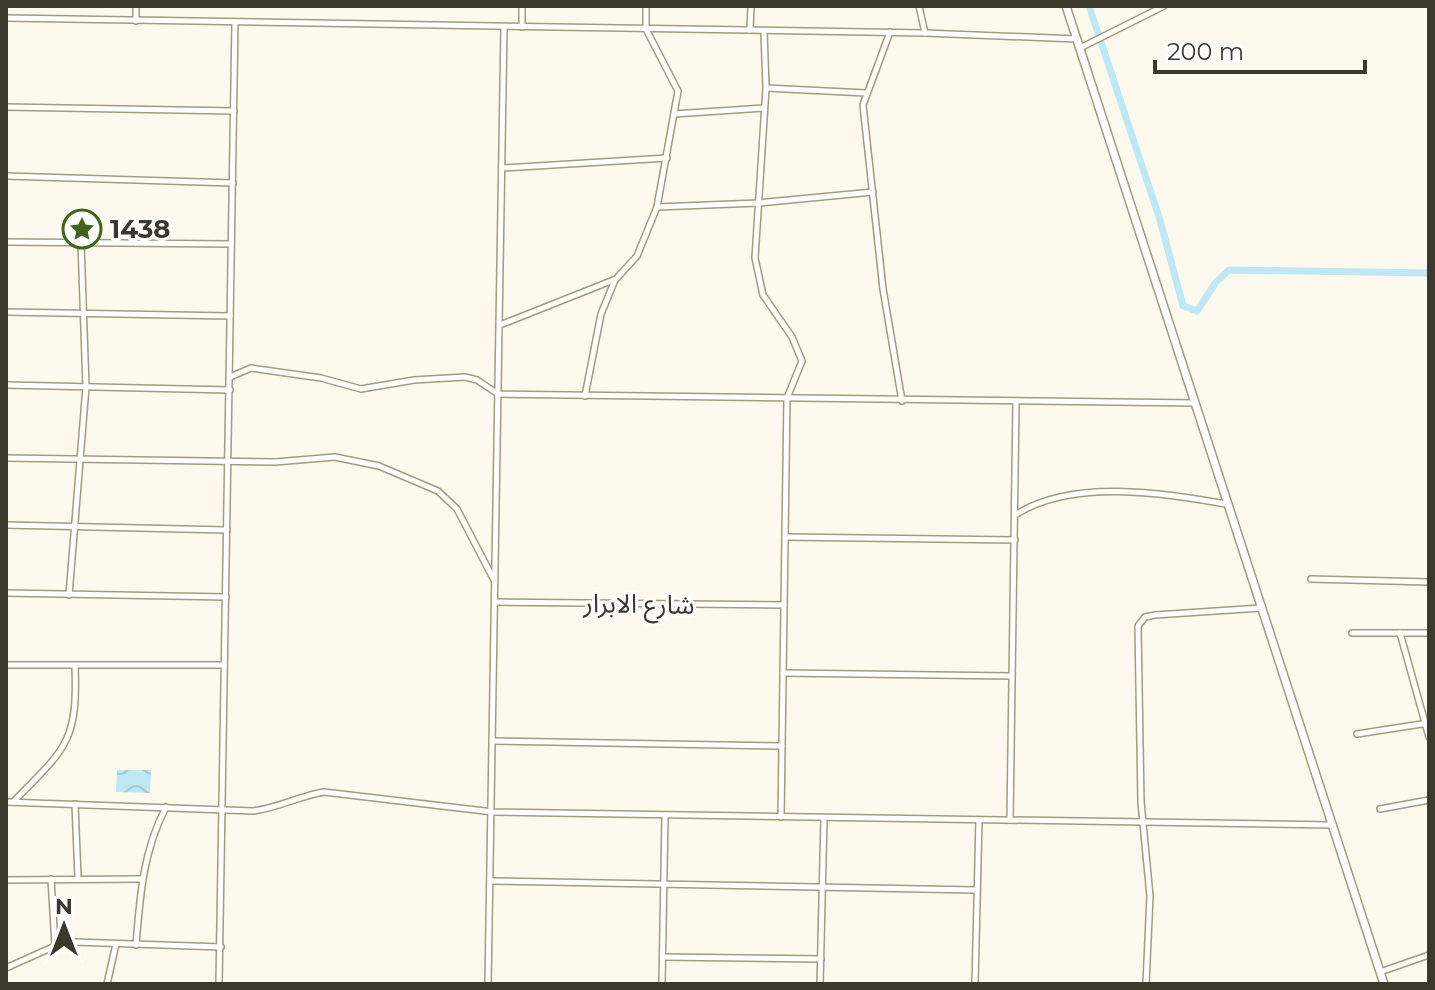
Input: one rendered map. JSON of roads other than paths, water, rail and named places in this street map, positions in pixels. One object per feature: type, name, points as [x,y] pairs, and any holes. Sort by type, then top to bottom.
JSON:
[{"type":"street","points":[[136,6],[136,21]]},
{"type":"street","points":[[522,6],[522,27]]},
{"type":"street","points":[[585,396],[601,314],[616,279],[637,256],[657,207],[678,91],[646,29],[646,6]]},
{"type":"street","points":[[750,30],[751,6]]},
{"type":"street","points":[[919,6],[925,33]]},
{"type":"street","points":[[1066,6],[1384,984]]},
{"type":"street","points":[[1080,48],[1164,6]]},
{"type":"street","points":[[6,18],[890,32],[1077,39]]},
{"type":"street","points":[[221,982],[235,22]]},
{"type":"street","points":[[488,984],[504,27]]},
{"type":"street","points":[[764,31],[766,88],[755,258],[757,280],[802,361],[787,398],[781,817]]},
{"type":"street","points":[[890,32],[863,105],[883,289],[902,401]]},
{"type":"street","points":[[766,88],[866,93]]},
{"type":"street","points":[[6,107],[234,111]]},
{"type":"street","points":[[674,114],[765,108]]},
{"type":"street","points":[[502,168],[667,158]]},
{"type":"street","points":[[6,176],[233,183]]},
{"type":"street","points":[[657,207],[758,203],[873,192]]},
{"type":"street","points":[[6,242],[231,244]]},
{"type":"street","points":[[69,595],[86,387],[81,243]]},
{"type":"street","points":[[500,325],[616,279]]},
{"type":"street","points":[[6,312],[230,316]]},
{"type":"street","points":[[230,377],[251,368],[321,378],[361,389],[414,380],[465,377],[498,394],[1195,403]]},
{"type":"street","points":[[6,385],[230,390]]},
{"type":"street","points":[[1010,820],[1016,403]]},
{"type":"street","points":[[6,458],[229,462],[335,457],[414,478],[438,491],[457,509],[489,566],[495,585]]},
{"type":"street","points":[[1015,515],[1044,500],[1069,495],[1181,497],[1226,504]]},
{"type":"street","points":[[6,525],[227,530]]},
{"type":"street","points":[[785,537],[1015,540]]},
{"type":"street","points":[[1311,579],[1429,582]]},
{"type":"street","points":[[6,593],[226,597]]},
{"type":"street","name":"شارع الابرار","points":[[495,602],[784,605]]},
{"type":"street","points":[[1146,984],[1150,896],[1143,822],[1136,646],[1140,621],[1155,615],[1261,608]]},
{"type":"street","points":[[1352,633],[1429,633]]},
{"type":"street","points":[[1400,633],[1429,737]]},
{"type":"street","points":[[6,665],[224,665]]},
{"type":"street","points":[[10,802],[53,761],[74,726],[75,666]]},
{"type":"street","points":[[783,673],[1011,676]]},
{"type":"street","points":[[1357,734],[1427,723]]},
{"type":"street","points":[[492,741],[782,746]]},
{"type":"street","points":[[10,802],[253,811],[276,808],[297,798],[324,792],[493,812],[1332,825]]},
{"type":"street","points":[[1380,809],[1429,800]]},
{"type":"street","points":[[75,804],[78,878]]},
{"type":"street","points":[[136,945],[141,879],[155,829],[166,806]]},
{"type":"street","points":[[662,984],[665,815]]},
{"type":"street","points":[[820,984],[824,818]]},
{"type":"street","points":[[975,984],[979,820]]},
{"type":"street","points":[[51,879],[55,946]]},
{"type":"street","points":[[6,880],[141,879]]},
{"type":"street","points":[[490,881],[664,887],[975,890]]},
{"type":"street","points":[[6,968],[55,946],[74,942],[221,947]]},
{"type":"street","points":[[107,984],[116,944]]},
{"type":"street","points":[[1380,972],[1429,955]]},
{"type":"street","points":[[663,957],[821,959]]},
{"type":"water","points":[[117,770],[151,770],[150,793],[116,792]]},
{"type":"waterway","points":[[1089,6],[1160,220],[1183,306],[1197,311],[1216,282],[1229,270],[1429,273]]},
{"type":"place","name":"1438","points":[[82,229]]}]
